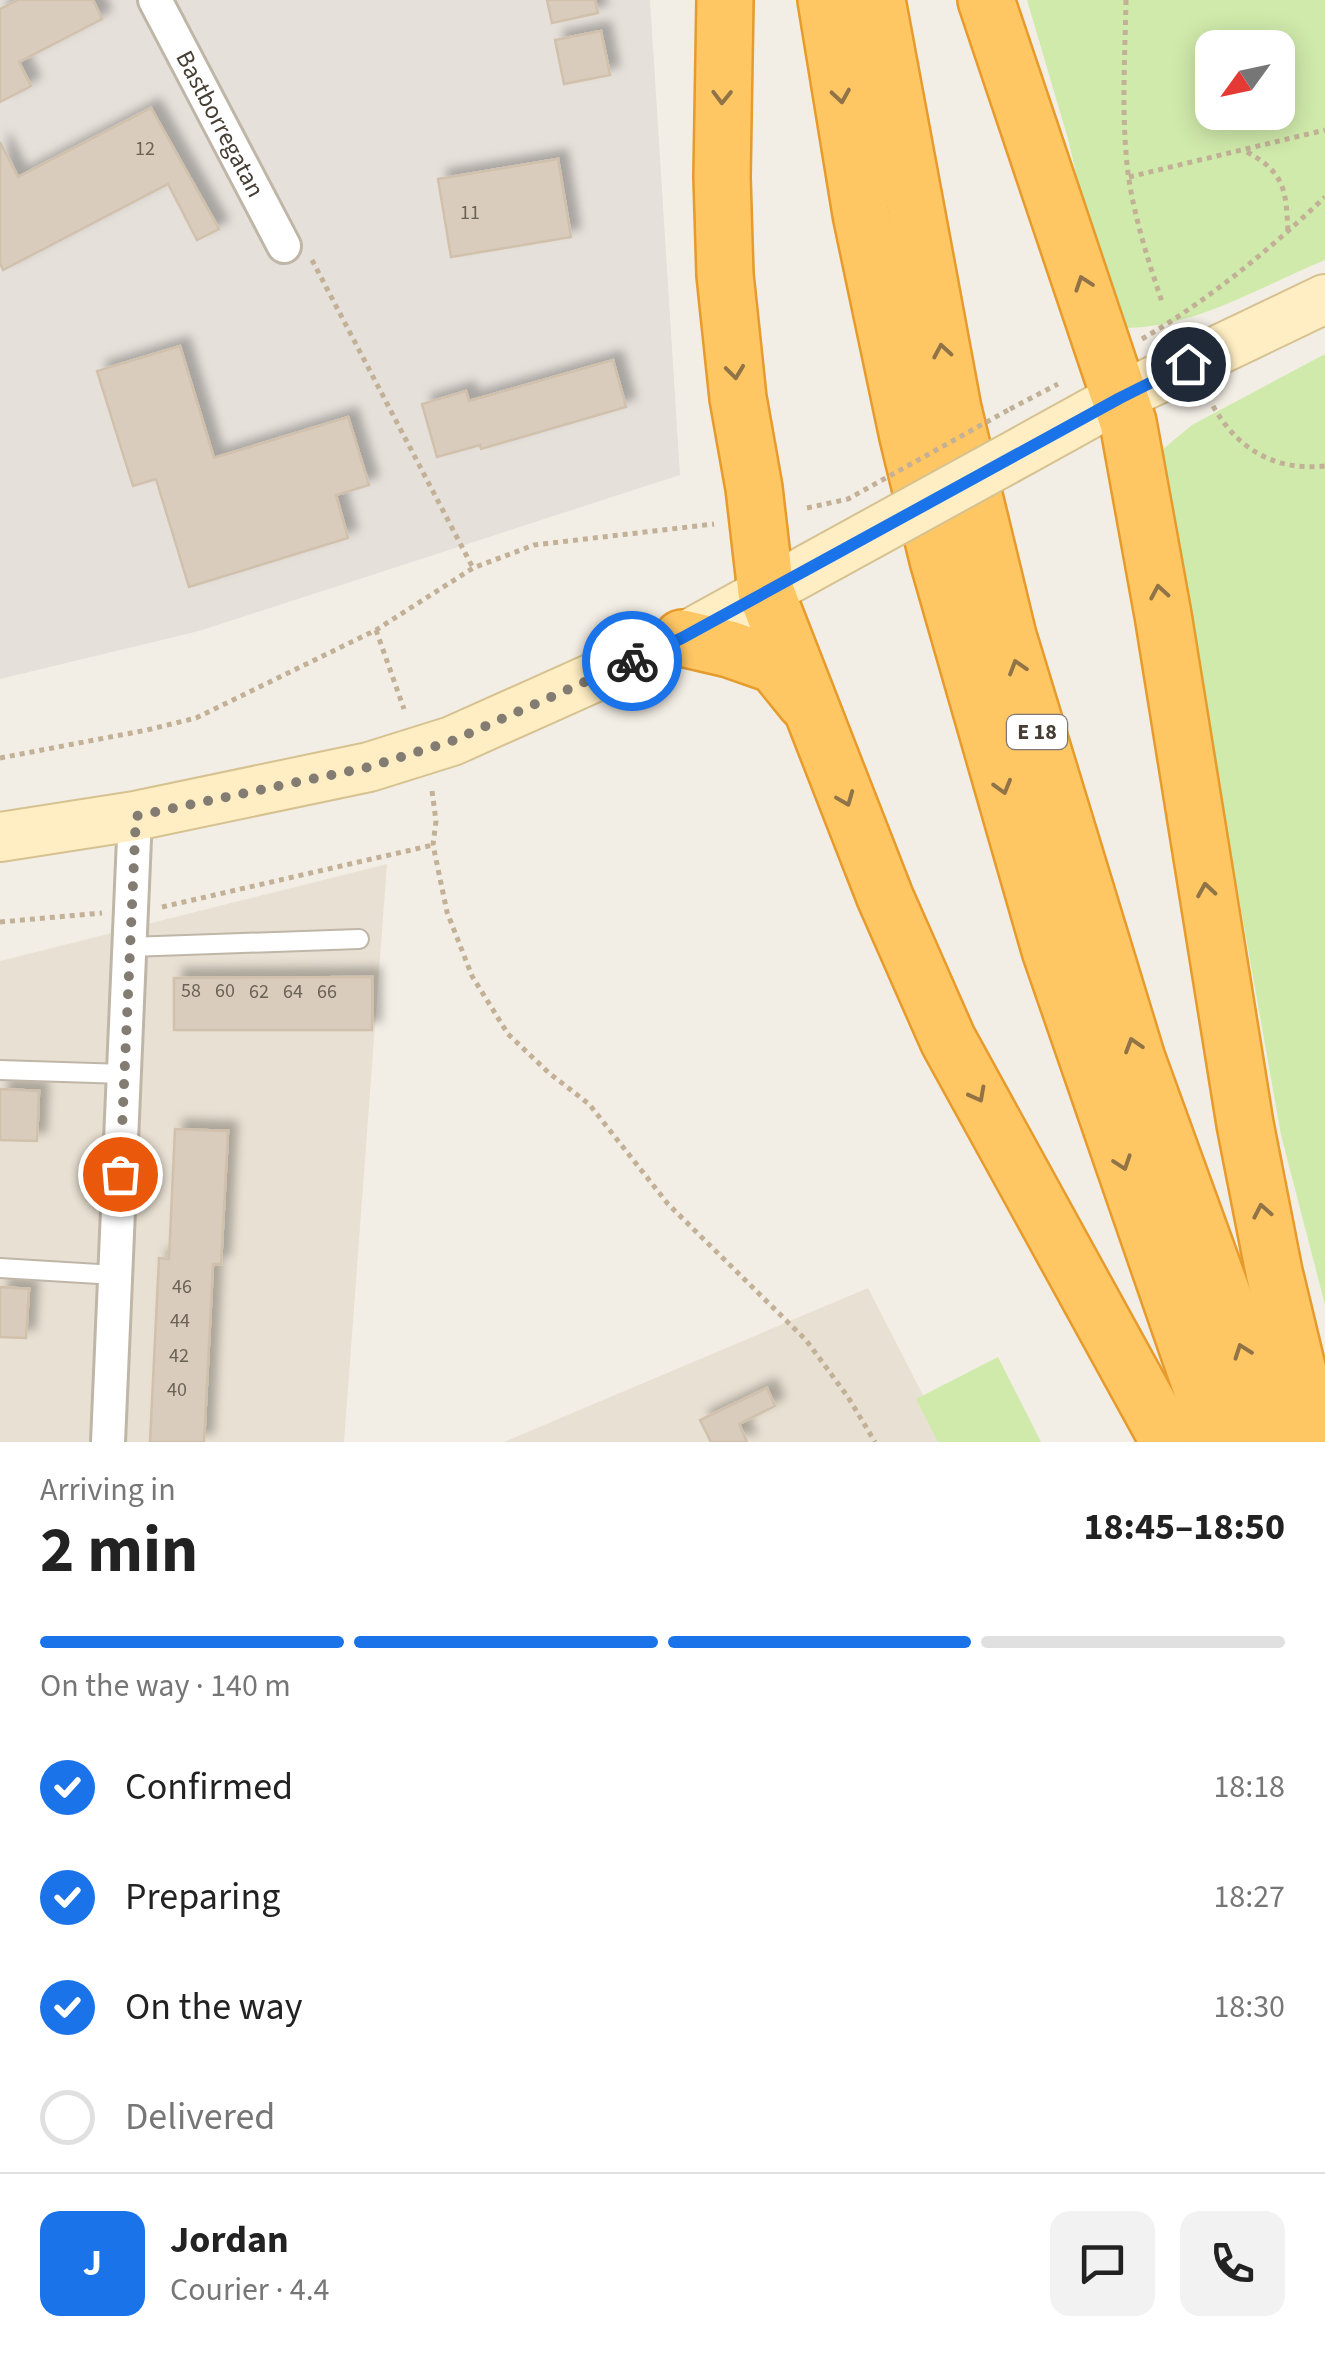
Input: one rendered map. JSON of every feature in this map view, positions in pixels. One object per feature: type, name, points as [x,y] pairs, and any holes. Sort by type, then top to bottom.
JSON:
[{"type":"highway","points":[[725,0],[722,177],[725,275],[738,398],[782,514],[766,592],[884,896],[948,1040],[1169,1442]]},
{"type":"highway","name":"E 18","points":[[826,0],[861,214],[938,560],[1050,950],[1220,1442]]},
{"type":"highway","name":"E 18","points":[[878,0],[953,409],[1008,636],[1137,1060],[1276,1442]]},
{"type":"highway","points":[[986,0],[1128,422],[1164,614],[1245,1124],[1274,1272],[1315,1442]]},
{"type":"highway","points":[[682,638],[729,648],[775,666],[810,708]]},
{"type":"main road","points":[[0,837],[136,816],[369,767],[452,741],[682,638],[766,592],[833,555],[1018,429],[1114,378],[1325,298]]},
{"type":"street","name":"Bastborregatan","points":[[156,0],[284,246]]},
{"type":"street","points":[[108,1442],[136,816]]},
{"type":"lane","points":[[129,947],[359,939]]},
{"type":"lane","points":[[0,1070],[124,1074]]},
{"type":"lane","points":[[0,1268],[115,1275]]},
{"type":"path","points":[[1126,0],[1124,132],[1128,177],[1139,230],[1162,302]]},
{"type":"path","points":[[1128,177],[1325,130]]},
{"type":"path","points":[[1245,150],[1269,164],[1286,194],[1288,232]]},
{"type":"path","points":[[1114,378],[1184,314],[1325,198]]},
{"type":"path","points":[[284,246],[300,238],[473,568]]},
{"type":"path","points":[[1213,406],[1238,440],[1262,457],[1283,466],[1325,466]]},
{"type":"path","points":[[0,758],[196,718],[376,630],[473,568],[534,545],[782,514],[848,499],[1018,429]]},
{"type":"path","points":[[376,630],[404,709]]},
{"type":"path","points":[[432,791],[438,879],[458,945],[508,1034],[548,1073],[589,1104],[668,1204],[806,1340],[875,1442]]},
{"type":"path","points":[[0,922],[170,907],[433,846]]},
{"type":"shaded area","points":[[0,0],[650,0],[680,475],[199,631],[0,679]]},
{"type":"shaded area","points":[[387,864],[344,1442],[0,1442],[0,961]]},
{"type":"shaded area","points":[[868,1288],[947,1442],[504,1442]]},
{"type":"green space","points":[[1027,0],[1325,0],[1325,260],[1250,294],[1173,322],[1119,328],[1110,320],[1068,139]]},
{"type":"green space","points":[[1325,354],[1325,1305],[1281,1135],[1212,745],[1166,527],[1162,450],[1192,425]]},
{"type":"green space","points":[[998,1357],[1041,1442],[938,1442],[916,1399]]},
{"type":"building","points":[[18,0],[93,0],[102,19],[19,62],[31,86],[0,102],[0,9]]},
{"type":"building","points":[[547,0],[595,0],[598,13],[552,23]]},
{"type":"building","points":[[601,31],[610,75],[564,84],[555,40]]},
{"type":"building","points":[[151,108],[219,229],[197,240],[168,184],[3,270],[0,142],[18,177]]},
{"type":"building","points":[[558,159],[571,237],[451,257],[438,179]]},
{"type":"building","points":[[180,346],[214,458],[348,417],[369,485],[336,495],[348,538],[189,587],[156,479],[133,486],[97,371]]},
{"type":"building","points":[[613,360],[626,407],[481,449],[480,445],[437,457],[422,404],[466,391],[469,401]]},
{"type":"building","points":[[372,977],[372,1030],[174,1030],[174,978]]},
{"type":"building","points":[[0,1089],[39,1091],[37,1141],[0,1140]]},
{"type":"building","points":[[175,1129],[228,1131],[221,1264],[213,1264],[204,1442],[150,1442],[159,1258],[169,1259]]},
{"type":"building","points":[[0,1287],[29,1289],[26,1338],[0,1337]]},
{"type":"building","points":[[767,1388],[775,1406],[739,1424],[747,1442],[711,1442],[700,1420]]},
{"type":"way so far","points":[[120,1174],[136,816],[369,767],[452,741],[632,661]]},
{"type":"route","points":[[632,661],[682,638],[1188,364]]}]
